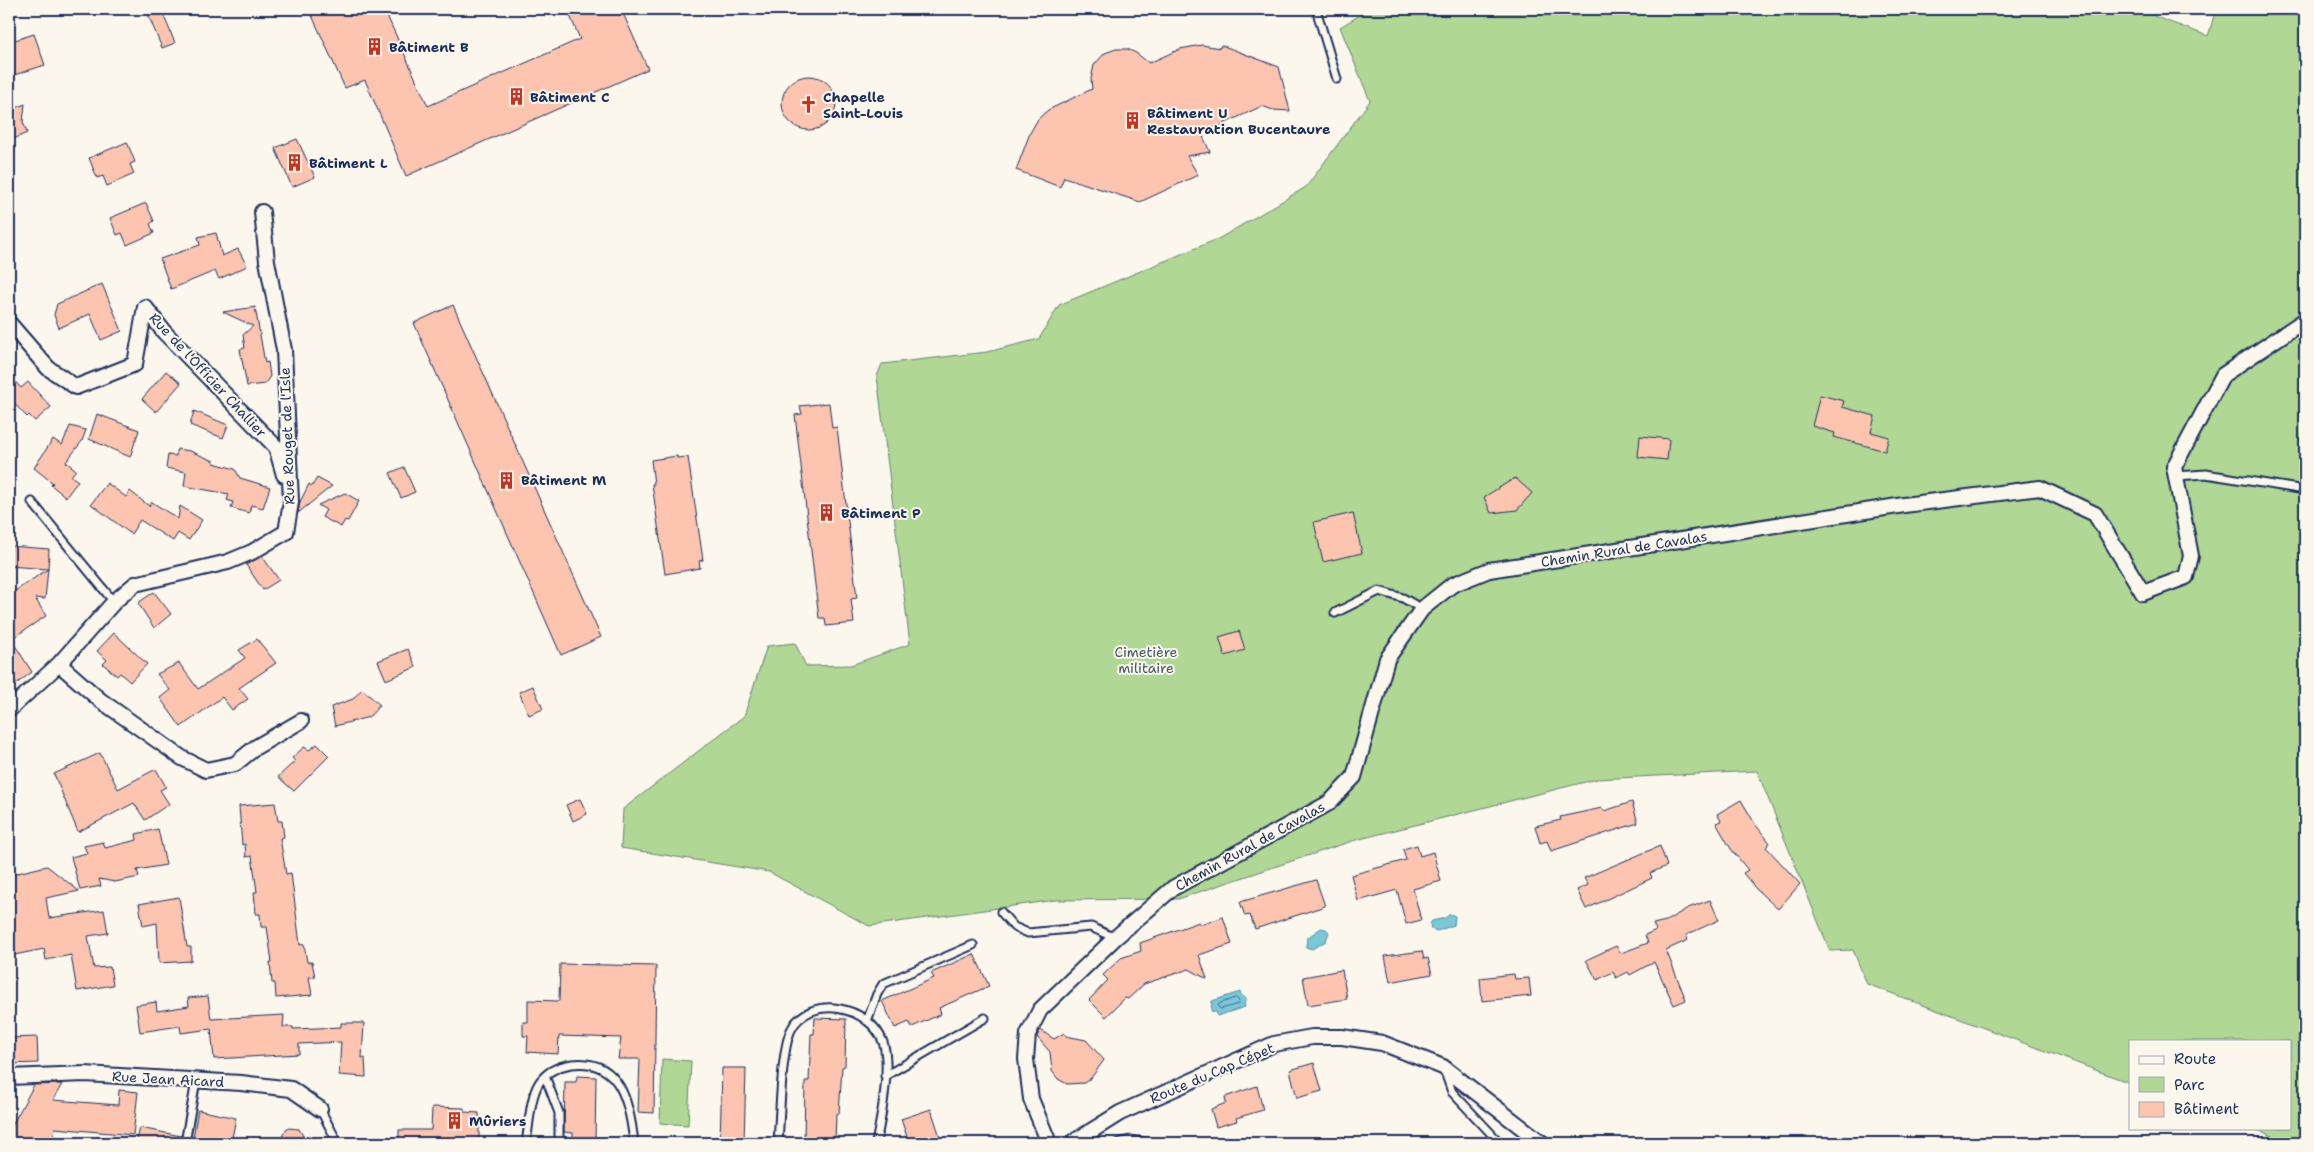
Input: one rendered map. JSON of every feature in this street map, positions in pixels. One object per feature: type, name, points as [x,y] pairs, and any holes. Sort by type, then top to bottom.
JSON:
[{"type":"street","name":"Rue Rouget de l'Isle","points":[[9,710],[59,664],[114,602],[135,584],[228,562],[252,552],[286,532],[291,502],[284,350],[267,261],[262,212]]},
{"type":"street","name":"Rue de l'Officier Challier","points":[[9,323],[48,368],[76,387],[136,364],[145,307],[164,332],[276,447],[291,502]]},
{"type":"street","name":"Chemin Rural de Cavalas","points":[[1049,1143],[1031,1100],[1026,1059],[1028,1034],[1040,1010],[1115,938],[1173,888],[1329,803],[1354,777],[1387,659],[1422,609],[1452,585],[1489,570],[1904,505],[2040,488],[2095,514],[2143,593],[2186,577],[2191,556],[2174,467],[2224,374],[2305,320]]},
{"type":"street","points":[[59,664],[100,700],[182,758],[206,770],[235,764],[256,746],[301,721]]},
{"type":"street","name":"Route du Cap Cépet","points":[[1077,1139],[1120,1113],[1274,1044],[1312,1037],[1342,1037],[1382,1043],[1443,1067],[1542,1143]]},
{"type":"street","name":"Rue Jean Aicard","points":[[9,1077],[85,1074],[241,1083],[291,1089],[320,1109]]},
{"type":"lane","points":[[1316,9],[1337,79]]},
{"type":"lane","points":[[2176,476],[2206,474],[2305,490]]},
{"type":"lane","points":[[32,502],[114,602]]},
{"type":"lane","points":[[1335,613],[1379,590],[1403,598],[1422,609]]},
{"type":"lane","points":[[1002,912],[1014,927],[1028,933],[1091,927],[1115,938]]},
{"type":"lane","points":[[867,1021],[877,994],[883,984],[973,945]]},
{"type":"lane","points":[[778,1143],[787,1047],[791,1031],[797,1021],[807,1013],[818,1009],[830,1008],[846,1010],[859,1015],[875,1028],[884,1044],[885,1076],[882,1112],[876,1143]]},
{"type":"lane","points":[[885,1076],[985,1018]]},
{"type":"lane","points":[[526,1143],[535,1092],[546,1076],[555,1069],[575,1064],[596,1066],[606,1070],[613,1076],[625,1098],[632,1124],[634,1143]]},
{"type":"lane","points":[[1443,1067],[1452,1092],[1500,1143]]},
{"type":"lane","points":[[546,1076],[559,1113],[559,1143]]},
{"type":"lane","points":[[185,1143],[196,1081]]},
{"type":"lane","points":[[320,1109],[338,1143]]},
{"type":"lane","points":[[1077,1139],[1098,1143]]},
{"type":"lane","points":[[1118,1143],[1130,1140],[1151,1143]]},
{"type":"green space","name":"Cimetière militaire","points":[[1370,9],[2143,9],[2156,17],[2208,36],[2216,9],[2305,9],[2305,1143],[2292,1143],[2257,1130],[2292,1130],[2292,1040],[2129,1040],[2129,1083],[1867,984],[1853,950],[1830,951],[1757,771],[1597,779],[1352,841],[1178,899],[1056,900],[869,926],[769,872],[621,848],[623,809],[744,716],[767,646],[795,643],[806,666],[851,665],[910,644],[877,376],[882,364],[987,352],[1039,339],[1059,305],[1220,238],[1306,187],[1370,101],[1340,27]]},
{"type":"green space","points":[[662,1059],[691,1061],[688,1125],[660,1123]]},
{"type":"water","points":[[1450,914],[1455,916],[1454,925],[1437,931],[1431,929],[1430,924],[1432,921],[1445,918]]},
{"type":"water","points":[[1321,928],[1329,932],[1326,941],[1312,949],[1306,947],[1307,938]]},
{"type":"water","points":[[1240,992],[1247,999],[1244,1003],[1245,1007],[1217,1016],[1216,1012],[1211,1011],[1212,1001]]},
{"type":"building","points":[[161,9],[175,43],[162,48],[147,12]]},
{"type":"building","name":"Bâtiment C","points":[[309,9],[384,9],[428,106],[580,39],[567,9],[621,9],[648,69],[406,176],[365,80],[345,88]]},
{"type":"building","points":[[34,34],[45,65],[11,76],[9,68],[9,42]]},
{"type":"building","name":"Bâtiment U Restauration Bucentaure","points":[[1202,45],[1220,48],[1221,45],[1279,67],[1290,111],[1273,110],[1262,106],[1202,134],[1210,152],[1187,156],[1198,175],[1140,202],[1064,177],[1060,187],[1016,170],[1030,133],[1038,119],[1048,110],[1092,89],[1091,79],[1094,65],[1105,53],[1116,49],[1127,49],[1149,63],[1180,49]]},
{"type":"building","name":"Chapelle Saint-Louis","points":[[809,76],[819,78],[828,84],[834,93],[836,103],[834,113],[828,122],[819,128],[809,130],[799,128],[790,122],[784,113],[782,103],[784,93],[790,84],[799,78]]},
{"type":"building","points":[[25,104],[23,122],[27,133],[9,141],[9,111]]},
{"type":"building","name":"Bâtiment L","points":[[297,139],[315,177],[292,187],[275,148]]},
{"type":"building","points":[[127,142],[135,162],[130,164],[134,174],[107,186],[103,176],[97,178],[89,158]]},
{"type":"building","points":[[146,203],[154,221],[150,224],[154,233],[127,245],[122,233],[117,235],[110,218]]},
{"type":"building","points":[[216,233],[222,256],[238,249],[247,266],[219,279],[215,271],[171,289],[160,259],[200,245],[198,237]]},
{"type":"building","points":[[102,284],[122,331],[101,340],[90,314],[59,328],[54,315],[57,304]]},
{"type":"building","name":"Bâtiment M","points":[[453,305],[601,637],[561,655],[414,323]]},
{"type":"building","points":[[255,307],[265,363],[268,362],[270,376],[265,384],[247,386],[240,349],[245,348],[243,335],[253,326],[223,312]]},
{"type":"building","points":[[166,371],[181,383],[156,412],[142,399]]},
{"type":"building","points":[[9,375],[21,388],[28,382],[51,407],[35,421],[29,415],[27,417],[9,398]]},
{"type":"building","points":[[1820,395],[1844,401],[1842,407],[1875,416],[1871,432],[1889,437],[1885,451],[1834,437],[1835,433],[1812,426]]},
{"type":"building","name":"Bâtiment P","points":[[829,403],[832,428],[837,427],[857,598],[851,599],[854,623],[826,626],[825,618],[819,618],[795,415],[802,414],[800,406]]},
{"type":"building","points":[[194,411],[228,425],[223,438],[190,425]]},
{"type":"building","points":[[97,414],[139,430],[130,457],[89,439]]},
{"type":"building","points":[[70,426],[86,430],[82,441],[66,462],[76,470],[71,476],[78,481],[66,497],[51,485],[53,483],[34,468],[53,439],[62,445]]},
{"type":"building","points":[[1640,436],[1669,439],[1667,460],[1638,457]]},
{"type":"building","points":[[177,449],[190,451],[214,461],[214,463],[235,469],[240,478],[270,487],[263,508],[251,505],[249,513],[231,508],[233,502],[227,500],[229,494],[184,486],[186,472],[166,468],[168,455],[176,456]]},
{"type":"building","points":[[677,456],[677,458],[688,457],[703,560],[699,561],[700,568],[665,574],[652,484],[654,484],[651,460]]},
{"type":"building","points":[[404,467],[415,492],[401,498],[390,473]]},
{"type":"building","points":[[317,478],[332,486],[298,513],[300,502],[309,484],[312,486]]},
{"type":"building","points":[[1515,478],[1532,493],[1517,510],[1491,513],[1484,497]]},
{"type":"building","points":[[107,483],[126,497],[130,491],[149,506],[152,502],[178,519],[180,506],[202,520],[189,540],[178,533],[173,541],[140,520],[131,534],[91,504]]},
{"type":"building","points":[[345,493],[359,501],[348,521],[345,520],[341,527],[322,517],[326,510],[318,505]]},
{"type":"building","points":[[1353,513],[1362,553],[1323,562],[1314,522]]},
{"type":"building","points":[[9,546],[49,549],[48,569],[9,566]]},
{"type":"building","points":[[262,556],[279,580],[263,590],[246,565]]},
{"type":"building","points":[[48,569],[45,599],[35,598],[46,616],[11,639],[32,672],[16,684],[9,673],[9,595]]},
{"type":"building","points":[[154,592],[171,614],[154,628],[138,603]]},
{"type":"building","points":[[1239,631],[1245,650],[1225,656],[1219,637]]},
{"type":"building","points":[[114,633],[147,664],[130,682],[120,673],[117,676],[103,664],[107,660],[97,651]]},
{"type":"building","points":[[257,639],[276,663],[239,688],[248,699],[232,710],[222,697],[181,727],[160,698],[170,690],[157,674],[179,663],[198,689],[245,658],[239,650]]},
{"type":"building","points":[[408,649],[416,667],[386,680],[378,661]]},
{"type":"building","points":[[533,686],[543,709],[529,715],[519,692]]},
{"type":"building","points":[[362,689],[380,705],[369,717],[335,726],[331,707],[353,699]]},
{"type":"building","points":[[317,744],[329,756],[294,791],[278,777],[295,761],[292,758],[304,747],[309,750]]},
{"type":"building","points":[[100,753],[118,789],[156,769],[166,787],[160,790],[169,804],[145,820],[134,803],[78,832],[54,774]]},
{"type":"building","points":[[580,799],[587,814],[573,821],[566,805]]},
{"type":"building","points":[[1741,800],[1755,824],[1770,843],[1766,847],[1800,884],[1778,909],[1756,889],[1743,873],[1748,870],[1731,849],[1716,823],[1721,821],[1717,814]]},
{"type":"building","points":[[1632,802],[1638,823],[1551,851],[1547,841],[1540,843],[1535,826],[1561,820],[1560,817],[1602,808],[1604,811]]},
{"type":"building","points":[[275,803],[278,821],[282,821],[284,837],[280,838],[286,874],[291,873],[300,945],[304,944],[307,962],[312,962],[315,977],[309,977],[312,995],[276,998],[275,983],[272,983],[270,962],[272,962],[267,927],[261,927],[260,914],[256,914],[254,892],[257,892],[252,856],[246,857],[245,844],[242,845],[239,806]]},
{"type":"building","points":[[158,829],[166,865],[137,870],[139,877],[115,882],[99,879],[101,886],[80,890],[71,857],[87,853],[84,846],[103,842],[105,848],[137,840],[136,834]]},
{"type":"building","points":[[1417,845],[1420,856],[1433,852],[1441,881],[1413,889],[1421,920],[1406,924],[1397,890],[1358,901],[1351,875],[1406,860],[1403,849]]},
{"type":"building","points":[[1660,846],[1667,866],[1650,873],[1652,878],[1586,909],[1577,890],[1588,885],[1584,878]]},
{"type":"building","points":[[47,866],[79,891],[46,898],[49,918],[104,910],[108,933],[88,936],[94,968],[110,967],[113,985],[77,991],[71,955],[46,960],[44,949],[9,956],[9,875]]},
{"type":"building","points":[[1316,880],[1325,906],[1255,929],[1250,915],[1245,916],[1240,902]]},
{"type":"building","points":[[179,897],[187,947],[191,947],[191,961],[159,963],[157,923],[143,926],[139,904]]},
{"type":"building","points":[[1710,900],[1719,920],[1686,935],[1688,940],[1666,950],[1686,1000],[1674,1005],[1654,962],[1630,975],[1628,972],[1616,978],[1613,972],[1597,980],[1586,960],[1616,946],[1621,953],[1648,943],[1645,935],[1656,930],[1653,924],[1666,921],[1688,908]]},
{"type":"building","points":[[1223,917],[1232,944],[1199,955],[1207,979],[1189,969],[1144,984],[1128,999],[1125,998],[1106,1017],[1089,1000],[1108,980],[1103,975],[1121,958],[1141,951],[1140,943],[1199,922],[1200,925]]},
{"type":"building","points":[[1422,951],[1424,959],[1428,958],[1432,974],[1390,982],[1385,956]]},
{"type":"building","points":[[974,954],[989,986],[939,1008],[941,1014],[912,1027],[909,1022],[895,1028],[882,1001],[934,978],[931,973]]},
{"type":"building","points":[[560,964],[656,966],[654,1113],[638,1112],[640,1059],[618,1059],[621,1038],[559,1036],[558,1054],[527,1052],[528,1036],[523,1036],[523,1022],[528,1022],[528,1000],[559,1001]]},
{"type":"building","points":[[1342,970],[1347,999],[1308,1005],[1303,977]]},
{"type":"building","points":[[1514,974],[1515,979],[1529,978],[1531,996],[1482,1001],[1480,978]]},
{"type":"building","points":[[208,996],[211,1019],[284,1015],[283,1027],[293,1027],[293,1029],[341,1027],[341,1023],[364,1023],[362,1058],[365,1058],[366,1077],[339,1075],[341,1042],[299,1044],[299,1054],[214,1059],[211,1029],[181,1033],[180,1026],[140,1032],[136,1005],[156,1002],[157,1011],[189,1006],[188,998]]},
{"type":"building","points":[[815,1018],[846,1019],[845,1066],[842,1067],[839,1114],[836,1114],[835,1143],[804,1143],[805,1081],[809,1081],[811,1034],[814,1034]]},
{"type":"building","points":[[1040,1030],[1054,1039],[1064,1033],[1066,1036],[1086,1040],[1104,1060],[1091,1078],[1084,1083],[1067,1084],[1058,1079],[1052,1071],[1050,1052],[1037,1037]]},
{"type":"building","points":[[37,1037],[38,1063],[9,1064],[9,1038]]},
{"type":"building","points":[[1314,1063],[1322,1091],[1297,1098],[1290,1070]]},
{"type":"building","points":[[722,1068],[746,1068],[744,1143],[720,1143]]},
{"type":"building","points":[[577,1076],[596,1077],[595,1143],[573,1143],[573,1133],[564,1132],[565,1082],[576,1082]]},
{"type":"building","points":[[62,1084],[53,1100],[118,1105],[119,1090],[138,1092],[133,1135],[55,1128],[52,1143],[9,1143],[9,1131],[34,1085]]},
{"type":"building","points":[[1257,1086],[1263,1110],[1236,1118],[1237,1121],[1216,1127],[1211,1109],[1226,1103],[1225,1097]]},
{"type":"building","name":"Mûriers","points":[[432,1107],[464,1108],[464,1112],[479,1113],[479,1143],[399,1143],[399,1130],[431,1130]]},
{"type":"building","points":[[931,1109],[942,1143],[909,1143],[901,1119]]},
{"type":"building","points":[[198,1110],[236,1118],[231,1143],[192,1143]]},
{"type":"building","points":[[140,1128],[181,1136],[180,1143],[136,1143]]},
{"type":"building","points":[[287,1128],[299,1129],[307,1143],[278,1143]]},
{"type":"place","name":"Bâtiment B","points":[[375,47]]},
{"type":"place","name":"Bâtiment C","points":[[516,97]]},
{"type":"place","name":"Chapelle Saint-Louis","points":[[809,105]]},
{"type":"place","name":"Bâtiment U Restauration Bucentaure","points":[[1133,121]]},
{"type":"place","name":"Bâtiment L","points":[[295,163]]},
{"type":"place","name":"Bâtiment M","points":[[507,480]]},
{"type":"place","name":"Bâtiment P","points":[[827,513]]},
{"type":"place","name":"Mûriers","points":[[455,1121]]}]
